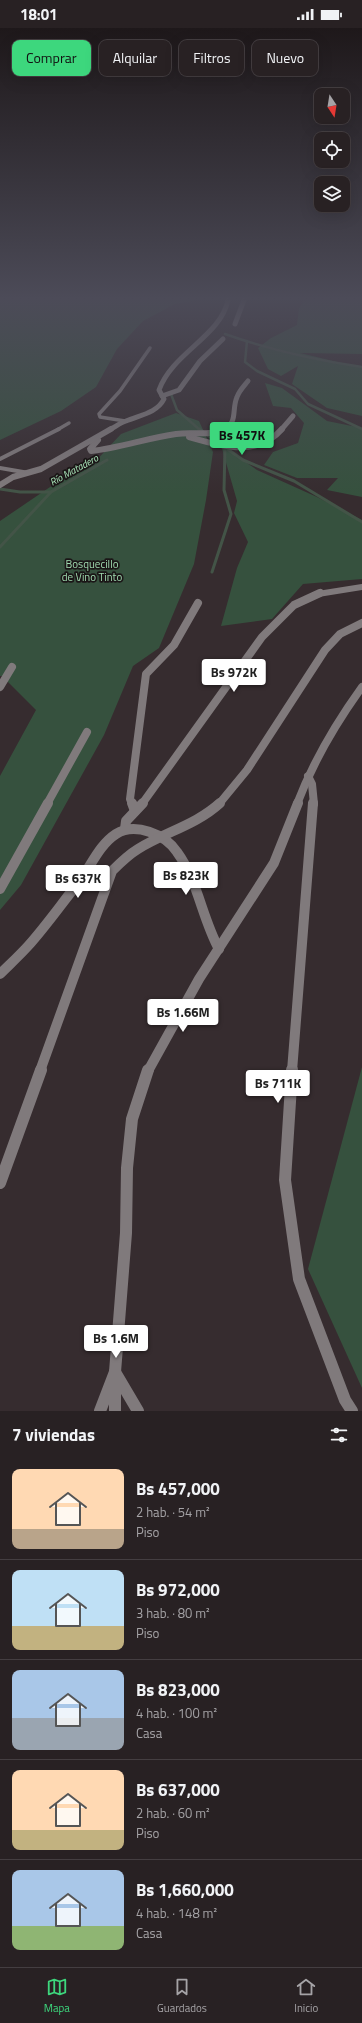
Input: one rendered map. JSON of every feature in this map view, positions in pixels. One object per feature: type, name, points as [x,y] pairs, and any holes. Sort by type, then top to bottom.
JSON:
[{"type":"street","points":[[0,485],[12,477],[30,473],[52,464],[125,421],[156,409],[164,399],[159,390],[161,382],[176,365]]},
{"type":"street","points":[[162,396],[179,390],[197,365]]},
{"type":"street","points":[[97,438],[98,442],[90,449],[92,451],[117,448],[176,434],[213,434],[229,427],[235,418],[234,407],[237,396],[248,381]]},
{"type":"street","points":[[176,434],[218,446],[238,448],[256,446],[273,439],[293,416]]},
{"type":"street","points":[[125,829],[126,821],[149,796],[262,637],[284,614],[294,605],[321,593],[362,587]]},
{"type":"street","points":[[135,811],[130,799],[134,758],[146,674],[150,668],[174,645],[198,602]]},
{"type":"street","points":[[0,1183],[112,871],[130,852],[201,819],[215,809],[268,739],[286,707],[321,655],[341,634],[362,623]]},
{"type":"street","points":[[0,687],[12,667]]},
{"type":"street","points":[[115,1411],[115,1372],[123,1285],[127,1168],[132,1119],[148,1070],[219,949],[274,863],[308,776],[347,708],[362,687]]},
{"type":"street","points":[[0,889],[87,732]]},
{"type":"street","points":[[308,776],[312,784],[314,810],[298,987],[285,1180],[299,1279],[345,1400],[352,1411]]},
{"type":"street","points":[[0,974],[32,942],[80,880],[104,845],[112,836],[125,829],[155,832],[162,836],[182,858],[203,908],[212,937],[219,949]]},
{"type":"street","points":[[100,1411],[115,1372]]},
{"type":"street","points":[[115,1372],[138,1411]]},
{"type":"lane","points":[[125,421],[100,417],[99,414],[120,391],[138,365]]},
{"type":"lane","points":[[0,459],[48,436],[69,423]]},
{"type":"lane","points":[[0,468],[30,473]]},
{"type":"green space","points":[[0,365],[108,365],[96,387],[61,411],[0,440]]},
{"type":"green space","points":[[266,365],[348,365],[362,368],[362,416],[327,408],[292,384],[298,366],[281,376],[268,369]]},
{"type":"green space","points":[[265,383],[282,388],[327,421],[362,428],[362,497],[327,490],[338,478],[297,478],[264,465],[273,452],[298,443],[304,423],[291,408],[273,406]]},
{"type":"green space","name":"Bosquecillo de Vino Tinto","points":[[176,413],[199,421],[213,452],[194,564],[159,648],[133,666],[104,735],[21,885],[0,910],[0,776],[36,710],[2,676],[0,676],[0,521],[53,485],[93,464],[121,434]]},
{"type":"green space","points":[[221,445],[257,470],[317,497],[362,520],[362,579],[303,584],[272,619],[221,626],[237,568],[248,542],[234,513],[237,501]]},
{"type":"green space","points":[[362,1067],[362,1388],[308,1269]]},
{"type":"waterway","points":[[248,365],[257,371],[295,389],[308,404],[362,429]]},
{"type":"waterway","points":[[348,365],[362,367]]},
{"type":"waterway","points":[[171,394],[177,410],[200,430]]},
{"type":"waterway","points":[[199,429],[225,447]]},
{"type":"waterway","points":[[212,572],[231,514],[224,490],[225,447]]},
{"type":"waterway","points":[[225,447],[243,460],[294,481],[362,522]]},
{"type":"waterway","name":"Río Matadero","points":[[51,492],[107,460]]},
{"type":"waterway","points":[[0,489],[20,492],[51,492]]},
{"type":"waterway","name":"Río Matadero","points":[[0,547],[51,492]]}]
